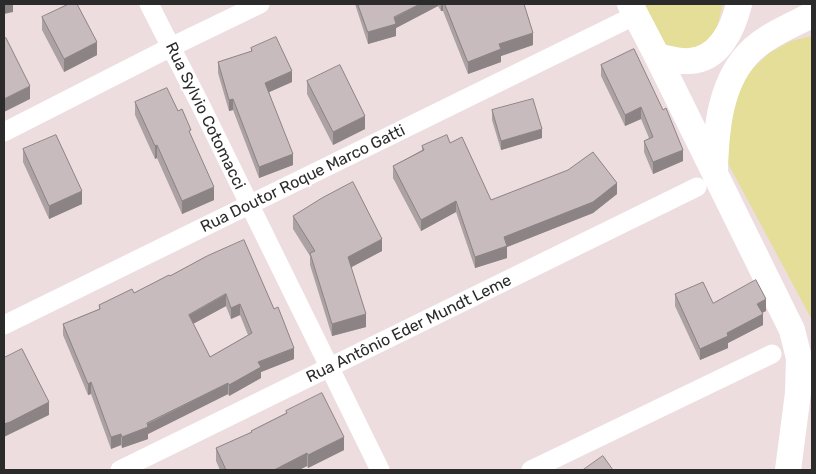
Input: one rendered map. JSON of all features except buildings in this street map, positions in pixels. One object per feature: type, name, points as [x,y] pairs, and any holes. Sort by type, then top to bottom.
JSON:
[{"type":"main road","points":[[657,56],[688,61],[705,57],[729,36],[739,4]]},
{"type":"main road","points":[[633,9],[657,56],[706,180],[792,330],[799,358],[798,393],[788,470]]},
{"type":"main road","points":[[706,180],[723,105],[731,79],[741,62],[753,49],[778,32],[812,15]]},
{"type":"street","name":"Rua Sylvio Cotomacci","points":[[149,4],[380,470]]},
{"type":"street","points":[[4,132],[260,4]]},
{"type":"street","name":"Rua Doutor Roque Marco Gatti","points":[[4,326],[602,32],[633,9]]},
{"type":"street","name":"Rua Antônio Eder Mundt Leme","points":[[120,470],[706,180]]},
{"type":"street","points":[[531,470],[772,354]]},
{"type":"shaded area","points":[[644,4],[723,4],[715,36],[695,54],[676,54],[663,42]]},
{"type":"shaded area","points":[[812,36],[812,320],[724,156],[726,124],[746,75],[769,53],[791,41]]}]
